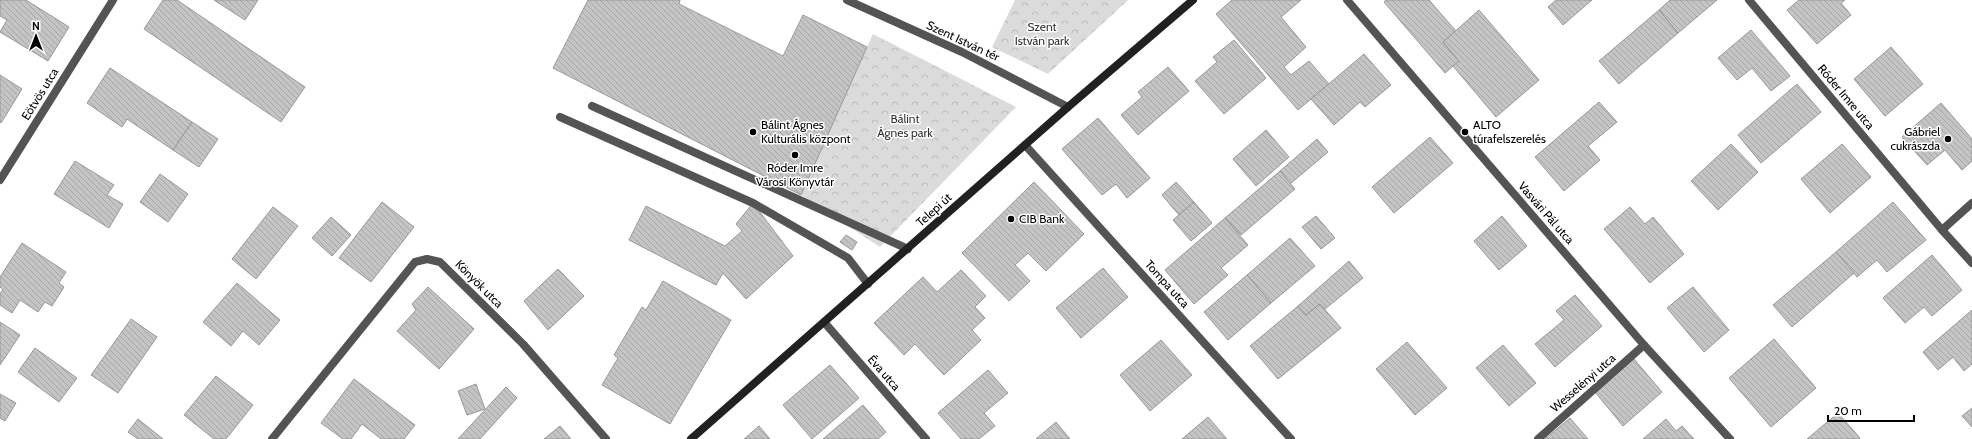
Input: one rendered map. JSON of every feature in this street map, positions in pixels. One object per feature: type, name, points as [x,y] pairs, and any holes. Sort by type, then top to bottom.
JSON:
[{"type":"main road","name":"Telepi út","points":[[691,439],[1068,107],[1193,0]]},
{"type":"street","name":"Eötvös utca","points":[[0,180],[113,0]]},
{"type":"street","name":"Szent István tér","points":[[847,0],[962,52],[1068,107]]},
{"type":"street","name":"Vasvári Pál utca","points":[[1347,0],[1644,345],[1730,439]]},
{"type":"street","name":"Róder Imre utca","points":[[1749,0],[1942,230],[1972,262]]},
{"type":"street","points":[[592,106],[908,249]]},
{"type":"street","points":[[560,117],[753,203],[848,258],[868,284]]},
{"type":"street","name":"Tompa utca","points":[[1025,145],[1291,439]]},
{"type":"street","points":[[1942,230],[1972,203]]},
{"type":"street","name":"Könyök utca","points":[[272,439],[415,262],[427,259],[440,262],[523,344],[606,439]]},
{"type":"street","name":"Éva utca","points":[[824,322],[926,439]]},
{"type":"street","name":"Wesselényi utca","points":[[1538,439],[1644,345]]},
{"type":"green space","name":"Szent István park","points":[[1015,0],[1128,0],[1048,74],[992,47]]},
{"type":"green space","name":"Bálint Ágnes park","points":[[873,34],[1016,107],[880,247],[801,195]]},
{"type":"building","points":[[0,0],[26,0],[69,27],[48,61],[0,32],[7,20],[0,16]]},
{"type":"building","points":[[163,0],[177,0],[305,87],[281,122],[144,29]]},
{"type":"building","points":[[214,0],[258,0],[245,20]]},
{"type":"building","name":"Bálint Ágnes Kulturális központ","points":[[588,0],[680,0],[679,4],[783,56],[803,15],[867,47],[801,195],[553,68]]},
{"type":"building","points":[[1232,0],[1301,0],[1281,17],[1306,47],[1284,67],[1291,75],[1309,61],[1329,84],[1298,110],[1216,14]]},
{"type":"building","points":[[1386,0],[1429,0],[1456,31],[1443,42],[1459,61],[1445,73],[1384,2]]},
{"type":"building","points":[[1556,0],[1592,0],[1563,25],[1548,7]]},
{"type":"building","points":[[1670,0],[1717,0],[1678,33],[1659,10]]},
{"type":"building","points":[[1799,0],[1845,0],[1841,3],[1851,15],[1817,44],[1787,10]]},
{"type":"building","points":[[1479,10],[1539,80],[1496,117],[1453,66],[1459,61],[1443,42]]},
{"type":"building","points":[[1659,10],[1678,33],[1619,84],[1599,61]]},
{"type":"building","points":[[1751,30],[1790,76],[1771,91],[1752,68],[1737,80],[1718,58]]},
{"type":"building","points":[[1234,40],[1266,78],[1224,114],[1195,81],[1217,62],[1213,57]]},
{"type":"building","points":[[1891,47],[1923,84],[1885,116],[1854,79]]},
{"type":"building","points":[[1364,54],[1391,85],[1365,107],[1360,102],[1334,125],[1311,99]]},
{"type":"building","points":[[1168,67],[1189,91],[1138,135],[1121,115],[1142,97],[1138,92]]},
{"type":"building","points":[[110,68],[192,122],[173,150],[127,119],[122,127],[87,103]]},
{"type":"building","points":[[0,75],[22,89],[1,123],[0,122]]},
{"type":"building","points":[[1797,84],[1821,112],[1761,163],[1738,135]]},
{"type":"building","points":[[1599,102],[1617,122],[1588,146],[1600,160],[1564,191],[1535,157]]},
{"type":"building","points":[[1941,103],[1972,139],[1972,161],[1962,170],[1945,150],[1927,165],[1902,137]]},
{"type":"building","points":[[1098,118],[1150,178],[1127,198],[1116,184],[1102,195],[1062,149]]},
{"type":"building","points":[[192,122],[218,139],[199,167],[173,150]]},
{"type":"building","points":[[1266,130],[1289,157],[1256,186],[1233,159]]},
{"type":"building","points":[[1430,137],[1453,163],[1394,213],[1372,187]]},
{"type":"building","points":[[1317,139],[1328,152],[1290,184],[1280,171]]},
{"type":"building","points":[[1731,144],[1758,172],[1718,210],[1691,181]]},
{"type":"building","points":[[1842,144],[1871,177],[1830,213],[1801,179]]},
{"type":"building","points":[[75,161],[114,185],[107,195],[123,204],[109,228],[54,194]]},
{"type":"building","points":[[1280,171],[1295,189],[1241,235],[1225,218]]},
{"type":"building","points":[[160,174],[188,194],[168,222],[140,202]]},
{"type":"building","points":[[1034,182],[1084,234],[1046,271],[1028,253],[1015,265],[1030,281],[1009,301],[962,253]]},
{"type":"building","points":[[1176,182],[1194,202],[1179,215],[1162,195]]},
{"type":"building","points":[[382,202],[414,227],[371,282],[339,258]]},
{"type":"building","points":[[1194,202],[1212,223],[1191,241],[1173,220]]},
{"type":"building","points":[[1893,202],[1926,240],[1887,272],[1877,260],[1857,277],[1836,252]]},
{"type":"building","points":[[753,203],[793,256],[746,299],[723,273],[716,285],[629,240],[646,206],[725,246],[742,231],[736,224]]},
{"type":"building","points":[[273,207],[298,226],[256,279],[232,259]]},
{"type":"building","points":[[1630,207],[1645,224],[1653,217],[1684,254],[1650,283],[1604,229]]},
{"type":"building","points":[[1316,216],[1335,238],[1321,249],[1302,227]]},
{"type":"building","points":[[1502,216],[1527,246],[1499,270],[1474,241]]},
{"type":"building","points":[[331,217],[351,235],[332,256],[312,238]]},
{"type":"building","points":[[1225,218],[1248,245],[1221,268],[1228,275],[1194,304],[1165,270]]},
{"type":"building","points":[[846,235],[857,242],[852,250],[840,242]]},
{"type":"building","points":[[1290,238],[1315,266],[1271,303],[1247,275]]},
{"type":"building","points":[[22,243],[66,272],[59,283],[64,287],[52,306],[45,302],[38,312],[20,300],[12,313],[0,305],[0,294],[3,289],[0,287],[0,277]]},
{"type":"building","points":[[1836,252],[1854,273],[1792,327],[1773,305]]},
{"type":"building","points":[[1932,255],[1962,290],[1932,316],[1924,307],[1905,323],[1883,298]]},
{"type":"building","points":[[1349,261],[1363,278],[1325,309],[1320,304],[1306,315],[1298,306]]},
{"type":"building","points":[[1103,268],[1128,297],[1081,338],[1056,308]]},
{"type":"building","points":[[558,269],[584,296],[548,330],[524,301]]},
{"type":"building","points":[[961,270],[986,296],[975,307],[985,318],[972,330],[981,340],[944,375],[915,344],[904,355],[874,323],[923,277],[937,292]]},
{"type":"building","points":[[1247,275],[1271,303],[1228,340],[1204,312]]},
{"type":"building","points":[[663,281],[731,320],[670,424],[602,385],[618,358],[614,355],[642,307],[646,310]]},
{"type":"building","points":[[237,283],[280,320],[259,345],[243,331],[231,346],[203,322]]},
{"type":"building","points":[[428,287],[474,329],[439,369],[397,331],[416,310],[412,304]]},
{"type":"building","points":[[1693,287],[1729,330],[1704,352],[1667,308]]},
{"type":"building","points":[[1575,295],[1602,326],[1555,367],[1535,344],[1564,320],[1556,311]]},
{"type":"building","points":[[1320,304],[1341,328],[1278,379],[1250,346],[1298,306],[1306,315]]},
{"type":"building","points":[[1972,310],[1972,364],[1964,371],[1953,357],[1938,370],[1923,352]]},
{"type":"building","points":[[131,319],[157,337],[118,393],[91,375]]},
{"type":"building","points":[[0,322],[20,335],[0,365]]},
{"type":"building","points":[[1774,339],[1816,388],[1771,427],[1729,378]]},
{"type":"building","points":[[1161,340],[1192,375],[1150,411],[1120,375]]},
{"type":"building","points":[[1407,342],[1447,388],[1415,415],[1376,369]]},
{"type":"building","points":[[1503,345],[1536,383],[1509,406],[1476,368]]},
{"type":"building","points":[[35,348],[77,378],[59,402],[18,372]]},
{"type":"building","points":[[1634,359],[1662,392],[1623,426],[1595,392]]},
{"type":"building","points":[[830,365],[859,398],[812,439],[783,405]]},
{"type":"building","points":[[988,370],[1008,393],[984,413],[995,426],[979,439],[961,439],[938,413]]},
{"type":"building","points":[[216,376],[253,405],[226,439],[214,439],[184,415]]},
{"type":"building","points":[[354,379],[415,425],[404,439],[381,439],[362,424],[351,439],[343,439],[321,423]]},
{"type":"building","points":[[476,384],[485,409],[467,415],[458,391]]},
{"type":"building","points":[[506,387],[517,398],[480,439],[458,439]]},
{"type":"building","points":[[0,394],[16,403],[5,421],[0,418]]},
{"type":"building","points":[[863,405],[886,432],[878,439],[823,439]]},
{"type":"building","points":[[1972,408],[1972,427],[1962,416]]},
{"type":"building","points":[[1838,413],[1860,438],[1807,439]]},
{"type":"building","points":[[1208,417],[1227,439],[1182,439]]},
{"type":"building","points":[[1570,418],[1588,439],[1545,439]]},
{"type":"building","points":[[138,419],[163,439],[138,439],[128,432]]},
{"type":"building","points":[[1666,419],[1676,431],[1682,426],[1694,439],[1643,439]]},
{"type":"building","points":[[1056,422],[1070,439],[1036,439]]},
{"type":"building","points":[[560,426],[571,439],[544,439]]},
{"type":"building","points":[[759,426],[770,439],[744,439]]},
{"type":"place","name":"Bálint Ágnes Kulturális központ","points":[[753,132]]},
{"type":"place","name":"ALTO túrafelszerelés","points":[[1465,132]]},
{"type":"place","name":"Gábriel cukrászda","points":[[1948,139]]},
{"type":"place","name":"Róder Imre Városi Könyvtár","points":[[795,155]]},
{"type":"place","name":"CIB Bank","points":[[1011,219]]}]
